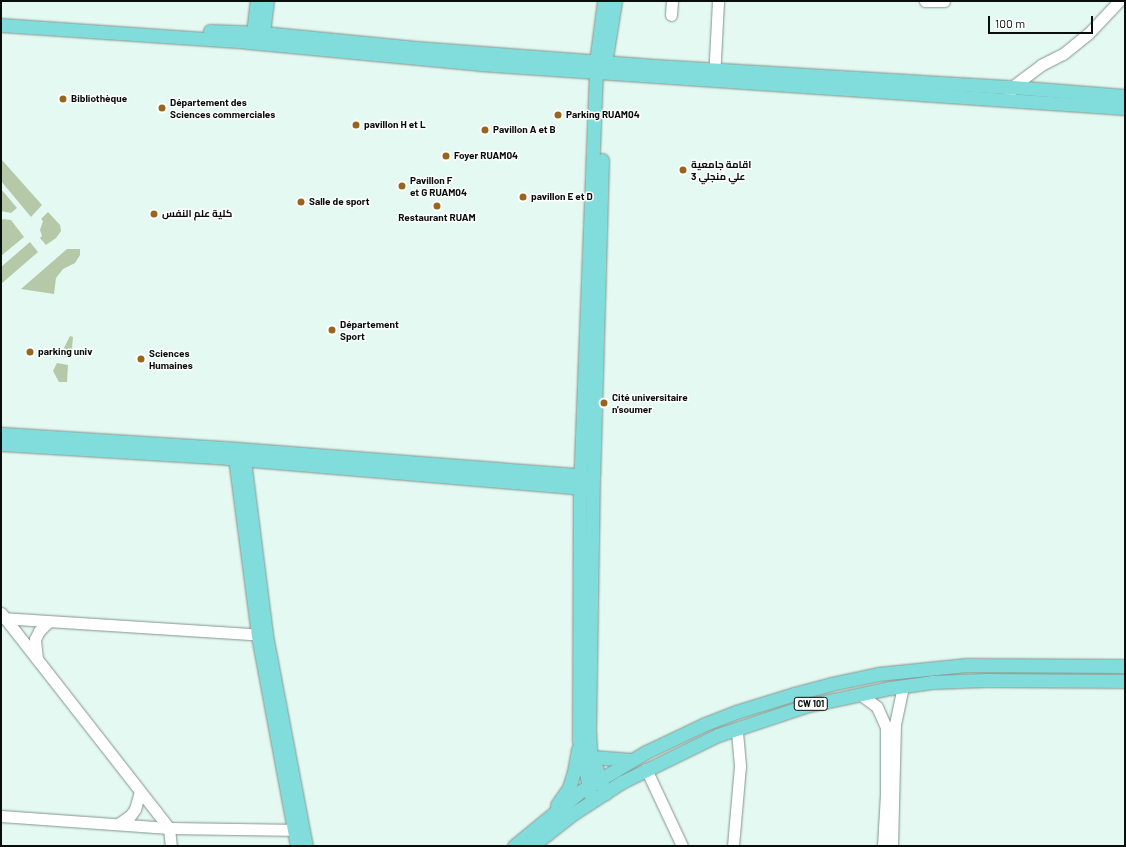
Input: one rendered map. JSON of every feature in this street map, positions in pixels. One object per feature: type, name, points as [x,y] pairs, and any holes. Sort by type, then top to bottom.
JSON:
[{"type":"main road","points":[[257,1],[258,36]]},
{"type":"main road","points":[[258,36],[266,1]]},
{"type":"main road","points":[[592,801],[588,787],[585,612],[586,482],[600,67],[604,1]]},
{"type":"main road","points":[[600,67],[615,1]]},
{"type":"main road","points":[[1,17],[258,36],[479,64],[600,67],[714,76],[1009,93],[1125,96]]},
{"type":"main road","points":[[1,25],[258,36]]},
{"type":"main road","points":[[1009,93],[1125,108]]},
{"type":"main road","points":[[1,434],[239,456],[586,482]]},
{"type":"main road","points":[[1,444],[239,456]]},
{"type":"main road","points":[[239,456],[262,635],[298,830],[297,846]]},
{"type":"main road","points":[[550,815],[569,788],[574,772],[579,740],[585,612]]},
{"type":"main road","name":"CW 101","points":[[514,846],[550,815],[599,779],[674,737],[736,712],[830,684],[878,674],[967,666],[1125,666]]},
{"type":"main road","name":"CW 101","points":[[532,846],[574,813],[646,769],[737,728],[805,706],[860,694],[932,682],[986,680],[1125,681]]},
{"type":"main road","points":[[579,740],[588,754],[605,793]]},
{"type":"main road","points":[[588,754],[632,760]]},
{"type":"main road","points":[[298,830],[306,846]]},
{"type":"street","points":[[671,15],[672,1]]},
{"type":"street","points":[[714,76],[718,1]]},
{"type":"street","points":[[925,1],[944,1]]},
{"type":"street","points":[[1009,93],[1041,66],[1063,54],[1088,34],[1115,3]]},
{"type":"street","points":[[2,616],[48,622],[262,635]]},
{"type":"street","points":[[2,616],[169,828],[171,846]]},
{"type":"street","points":[[37,660],[35,639],[39,631],[48,622]]},
{"type":"street","points":[[883,846],[889,818],[895,724],[903,686]]},
{"type":"street","points":[[860,694],[877,708],[886,727],[889,818],[892,846]]},
{"type":"street","points":[[733,846],[740,766],[737,728]]},
{"type":"street","points":[[646,769],[682,846]]},
{"type":"street","points":[[118,824],[130,816],[135,809],[140,792]]},
{"type":"street","points":[[1,816],[169,828],[298,830]]},
{"type":"green space","points":[[1,159],[42,205],[31,217],[1,181]]},
{"type":"green space","points":[[1,189],[17,208],[11,213],[1,211]]},
{"type":"green space","points":[[48,212],[60,225],[61,231],[56,238],[46,245],[40,238],[42,236],[40,230],[43,221],[41,219]]},
{"type":"green space","points":[[3,219],[11,220],[24,237],[1,256],[1,222]]},
{"type":"green space","points":[[30,242],[38,252],[1,284],[1,267]]},
{"type":"green space","points":[[67,249],[80,249],[80,255],[75,263],[63,269],[56,278],[54,294],[21,289]]},
{"type":"green space","points":[[70,336],[73,337],[71,358],[60,356]]},
{"type":"green space","points":[[57,363],[68,365],[67,382],[59,382],[53,371]]},
{"type":"place","name":"Bibliothèque","points":[[63,99]]},
{"type":"place","name":"Département des Sciences commerciales","points":[[162,108]]},
{"type":"place","name":"Parking RUAM04","points":[[558,115]]},
{"type":"place","name":"pavillon H et L","points":[[356,125]]},
{"type":"place","name":"Pavillon A et B","points":[[485,130]]},
{"type":"place","name":"Foyer RUAM04","points":[[446,156]]},
{"type":"place","name":"اقامة جامعية علي منجلي 3","points":[[683,170]]},
{"type":"place","name":"Pavillon F et G RUAM04","points":[[402,186]]},
{"type":"place","name":"pavillon E et D","points":[[523,197]]},
{"type":"place","name":"Salle de sport","points":[[301,202]]},
{"type":"place","name":"Restaurant RUAM","points":[[437,206]]},
{"type":"place","name":"كلية علم النفس","points":[[154,214]]},
{"type":"place","name":"Département Sport","points":[[332,330]]},
{"type":"place","name":"parking univ","points":[[30,352]]},
{"type":"place","name":"Sciences Humaines","points":[[141,359]]},
{"type":"place","name":"Cité universitaire n'soumer","points":[[604,403]]}]
